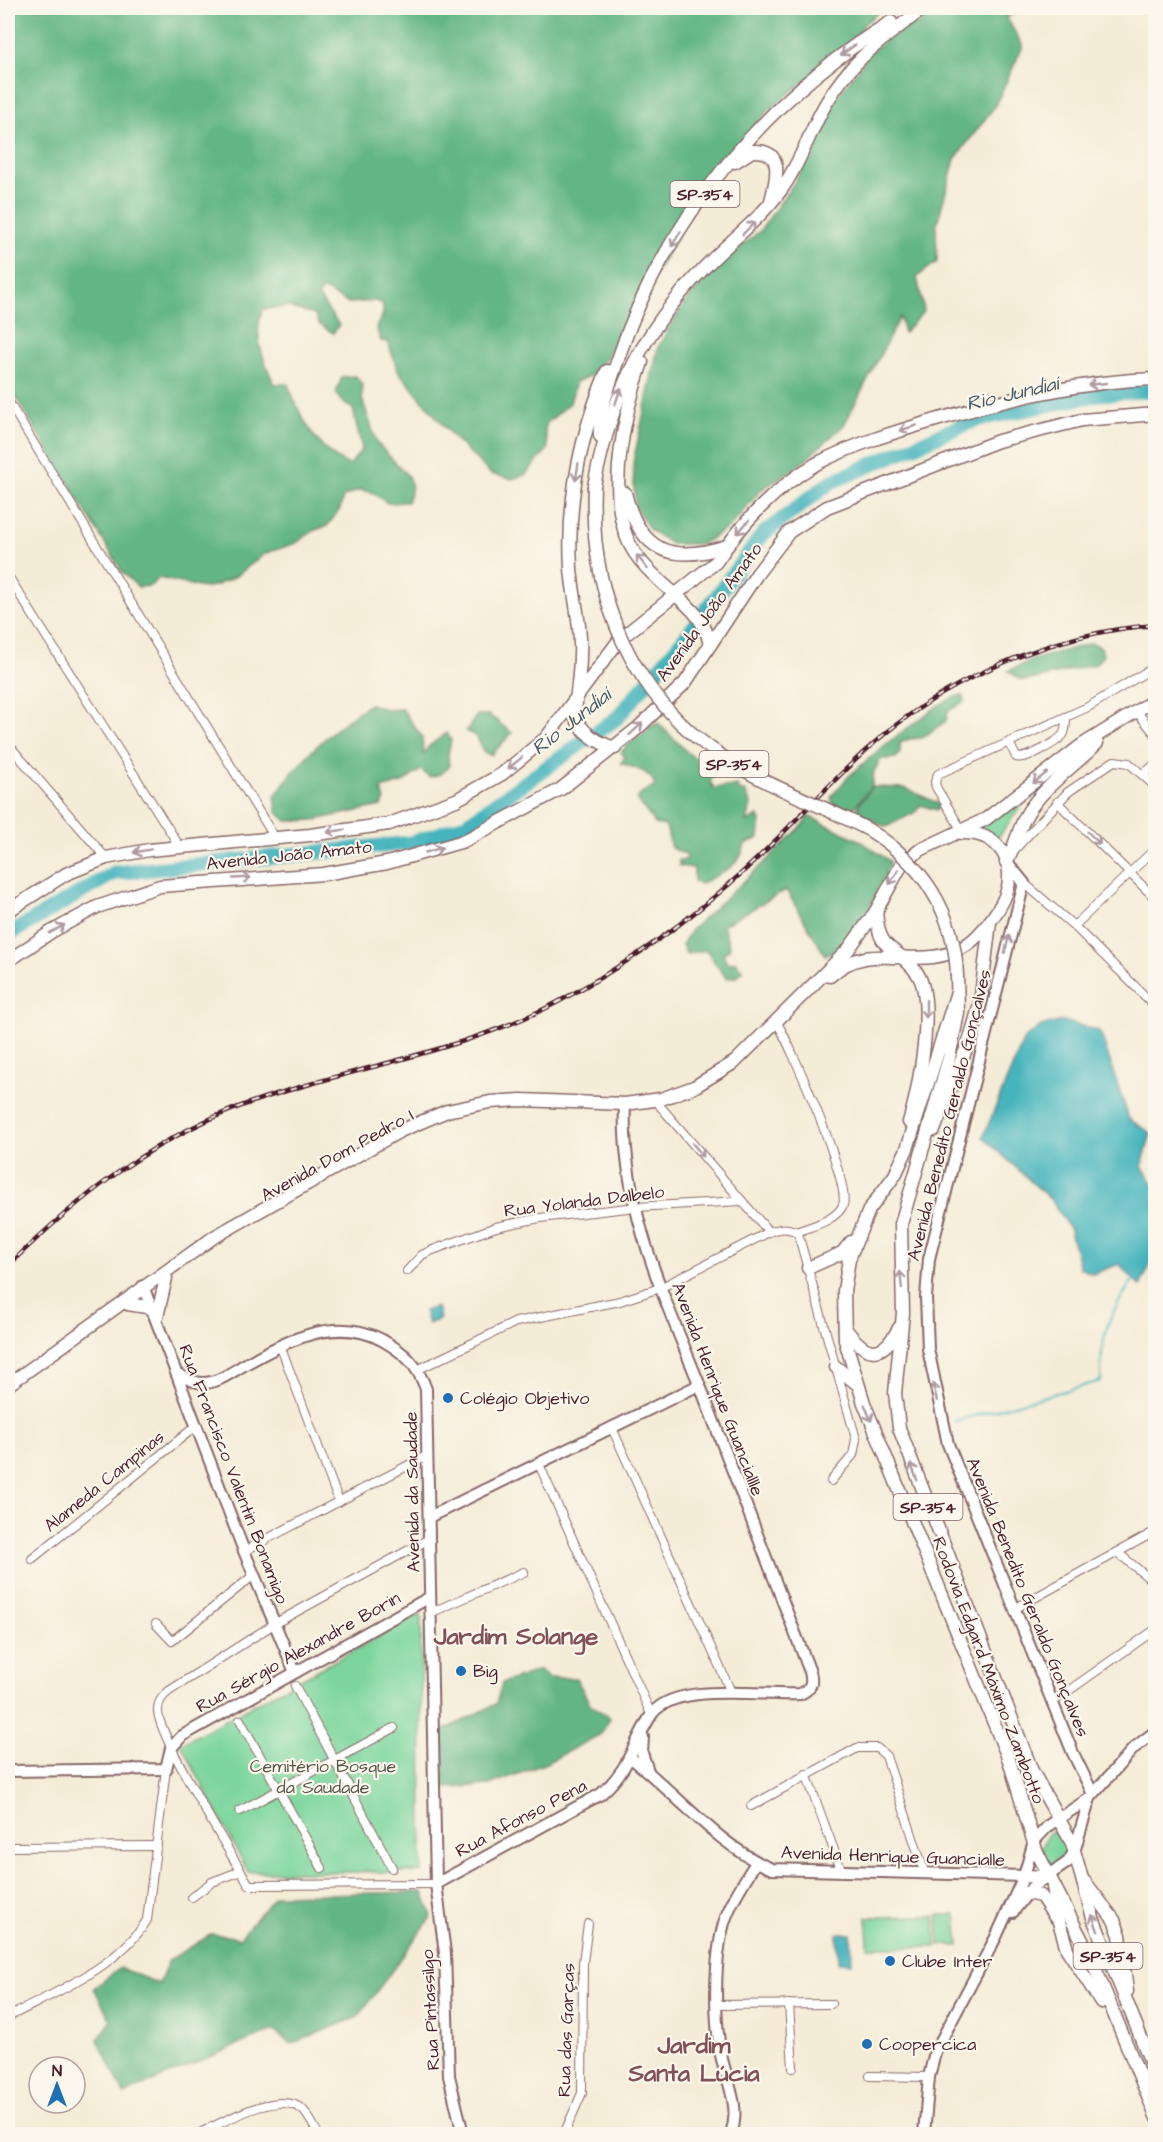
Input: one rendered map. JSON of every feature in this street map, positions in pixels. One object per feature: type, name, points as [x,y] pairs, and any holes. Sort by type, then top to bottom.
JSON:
[{"type":"main road","name":"Rodovia Edgard Máximo Zambotto","points":[[601,452],[599,430],[602,412],[624,338],[651,281],[682,228],[719,175],[763,123],[819,70],[873,33],[916,8]]},
{"type":"main road","name":"Rodovia Edgard Máximo Zambotto","points":[[924,8],[878,40],[850,69],[824,106],[791,175],[770,205],[744,233],[706,265],[668,306],[640,351],[622,386],[601,452],[594,486],[594,544],[601,584],[615,626],[643,677],[668,709],[695,736],[726,759],[887,841],[916,867],[939,900],[946,917],[956,956],[958,1013],[901,1224],[903,1322],[895,1393],[899,1428],[1032,1771],[1068,1834],[1093,1918],[1155,2075]]},
{"type":"main road","points":[[719,175],[744,154],[752,151],[766,153],[772,158],[777,169],[770,205]]},
{"type":"main road","points":[[687,286],[669,310],[642,360],[624,421],[620,474],[621,513],[627,538],[640,561],[705,624],[710,645]]},
{"type":"main road","points":[[615,748],[598,742],[577,722],[575,697],[580,655],[571,568],[575,486],[592,407],[624,338]]},
{"type":"main road","name":"Avenida João Amato","points":[[8,911],[66,874],[106,858],[180,847],[389,824],[456,800],[502,774],[546,738],[620,639],[679,598],[716,562],[727,546],[777,491],[816,465],[876,437],[981,406],[1076,387],[1155,379]]},
{"type":"main road","name":"Avenida João Amato","points":[[8,961],[51,932],[97,907],[160,886],[319,874],[387,863],[464,841],[561,789],[615,748],[684,683],[757,574],[789,532],[827,507],[998,441],[1082,420],[1155,414]]},
{"type":"main road","points":[[620,474],[630,514],[640,533],[661,550],[686,555],[727,546]]},
{"type":"main road","points":[[803,998],[848,950],[876,911],[902,864],[920,850],[986,819],[1082,745],[1106,733],[1155,699]]},
{"type":"main road","points":[[803,998],[834,972],[858,959],[877,954],[902,958],[942,956],[965,946],[990,922],[1008,887],[1009,858],[1018,830],[1030,809],[1106,733]]},
{"type":"main road","points":[[960,832],[989,837],[1009,858]]},
{"type":"main road","points":[[876,911],[881,941],[902,958],[923,984],[927,1004],[924,1041],[912,1111],[896,1157],[877,1198]]},
{"type":"main road","points":[[920,1159],[954,1080],[980,1004],[990,922]]},
{"type":"main road","name":"Rodovia Edgard Máximo Zambotto","points":[[956,995],[907,1149],[895,1174],[877,1198],[857,1234],[849,1260],[844,1291],[844,1327],[856,1383],[1009,1760],[1034,1841],[1091,1958],[1155,2116]]},
{"type":"main road","name":"Avenida Dom Pedro I","points":[[8,1391],[128,1304],[145,1289],[356,1162],[431,1123],[471,1111],[522,1106],[660,1106],[718,1082],[753,1056],[803,998]]},
{"type":"main road","name":"Avenida Dom Pedro I","points":[[8,1385],[145,1289],[214,1237],[400,1131],[447,1111],[490,1102],[520,1100],[625,1107],[661,1099],[718,1075],[778,1025]]},
{"type":"main road","points":[[808,1268],[842,1253],[857,1234]]},
{"type":"main road","points":[[128,1304],[155,1312],[166,1278]]},
{"type":"main road","points":[[844,1327],[863,1349],[874,1352],[884,1348],[893,1340],[903,1322]]},
{"type":"main road","points":[[836,1367],[856,1383]]},
{"type":"main road","points":[[1024,1876],[1051,1880]]},
{"type":"main road","name":"SP-354","points":[[1081,1877],[1114,1920],[1120,1935],[1125,1982],[1133,2018]]},
{"type":"main road","name":"SP-354","points":[[1051,1880],[1059,1923],[1070,1955],[1096,1991],[1114,2031],[1124,2041]]},
{"type":"main road","points":[[1026,1893],[1041,1896],[1059,1923]]},
{"type":"street","points":[[8,401],[275,838]]},
{"type":"street","points":[[8,576],[180,847]]},
{"type":"street","points":[[960,832],[936,787],[936,777],[942,772],[1105,698],[1155,666]]},
{"type":"street","points":[[1137,712],[1155,735]]},
{"type":"street","points":[[1009,742],[1016,757],[1027,757],[1060,738],[1065,730],[1066,717]]},
{"type":"street","points":[[8,744],[106,858]]},
{"type":"street","points":[[1155,787],[1129,763],[1114,761],[1057,802],[1009,858],[1024,883],[1074,926],[1155,1007]]},
{"type":"street","points":[[1143,775],[1155,763]]},
{"type":"street","points":[[1057,802],[1155,899]]},
{"type":"street","points":[[1074,926],[1155,848]]},
{"type":"street","name":"Avenida Benedito Geraldo Gonçalves","points":[[1024,883],[928,1259],[926,1297],[928,1349],[948,1444],[1092,1796]]},
{"type":"street","points":[[177,1374],[203,1383],[218,1380],[280,1345],[312,1333],[351,1331],[374,1336],[396,1348],[419,1369],[516,1322],[620,1301],[660,1288],[769,1232],[783,1227],[797,1232],[830,1219],[843,1204],[844,1194],[829,1142],[778,1025]]},
{"type":"street","points":[[660,1106],[769,1232]]},
{"type":"street","name":"Avenida Henrique Guanciallle","points":[[625,1107],[636,1207],[660,1288],[810,1672],[811,1685],[808,1691],[800,1694],[731,1692]]},
{"type":"street","name":"Rua Yolanda Dalbelo","points":[[407,1271],[422,1255],[430,1251],[496,1227],[540,1218],[636,1207],[741,1201]]},
{"type":"street","points":[[797,1232],[856,1446],[852,1455],[831,1481]]},
{"type":"street","name":"Rua Francisco Valentin Bonamigo","points":[[145,1289],[244,1551],[295,1672]]},
{"type":"street","points":[[280,1345],[339,1502]]},
{"type":"street","name":"Avenida da Saudade","points":[[419,1369],[426,1389],[436,1884]]},
{"type":"street","points":[[429,1517],[699,1384]]},
{"type":"street","name":"Alameda Campinas","points":[[32,1559],[196,1426]]},
{"type":"street","points":[[538,1462],[651,1714],[663,1705],[685,1697],[731,1692],[612,1428]]},
{"type":"street","points":[[244,1551],[428,1455]]},
{"type":"street","points":[[1016,1608],[1155,1531]]},
{"type":"street","points":[[429,1539],[274,1624],[169,1691],[160,1700],[158,1711],[171,1748],[249,1886],[436,1884]]},
{"type":"street","points":[[1118,1553],[1155,1584]]},
{"type":"street","points":[[430,1613],[524,1572]]},
{"type":"street","points":[[156,1624],[172,1641],[254,1575]]},
{"type":"street","name":"Rua Sérgio Alexandre Borin","points":[[171,1748],[182,1736],[430,1597]]},
{"type":"street","points":[[1054,1701],[1155,1629]]},
{"type":"street","points":[[295,1686],[392,1868]]},
{"type":"street","name":"Rua Afonso Pena","points":[[436,1884],[601,1794],[613,1783],[632,1758],[651,1714]]},
{"type":"street","points":[[240,1720],[322,1868]]},
{"type":"street","points":[[240,1811],[394,1728]]},
{"type":"street","points":[[644,1728],[642,1754],[650,1774]]},
{"type":"street","points":[[924,2134],[928,2077],[935,2052],[996,1937],[1024,1876],[1034,1841],[1049,1825],[1059,1821],[1092,1796],[1134,1748],[1155,1731]]},
{"type":"street","points":[[8,2017],[76,1982],[122,1950],[140,1933],[147,1920],[166,1769],[171,1748]]},
{"type":"street","points":[[751,1806],[857,1748],[877,1748],[886,1756],[925,1874]]},
{"type":"street","name":"Avenida Henrique Guancialle","points":[[632,1758],[756,1862],[772,1869],[1024,1876]]},
{"type":"street","points":[[8,1771],[166,1769]]},
{"type":"street","points":[[806,1774],[842,1872]]},
{"type":"street","points":[[996,1937],[1026,1893],[1051,1880],[1068,1862],[1074,1852],[1092,1796]]},
{"type":"street","points":[[8,1847],[157,1846]]},
{"type":"street","points":[[731,2134],[735,2123],[736,2106],[719,2041],[717,2005],[719,1950],[724,1923],[733,1900],[756,1862]]},
{"type":"street","points":[[192,1897],[212,1882],[241,1871]]},
{"type":"street","name":"Rua Pintassilgo","points":[[436,1884],[445,1953],[449,2076],[463,2134]]},
{"type":"street","name":"Rua das Garças","points":[[564,2134],[582,2093],[583,1962],[588,1924]]},
{"type":"street","points":[[789,2004],[793,2068]]},
{"type":"street","points":[[717,2005],[831,2004]]},
{"type":"street","points":[[870,2076],[928,2077]]},
{"type":"street","points":[[198,2134],[249,2110],[279,2102],[293,2103],[304,2111],[318,2134]]},
{"type":"green space","points":[[8,8],[884,8],[864,24],[853,42],[769,110],[717,168],[604,361],[592,375],[576,382],[570,403],[547,423],[545,429],[548,449],[525,475],[512,479],[491,474],[453,437],[398,371],[388,342],[381,341],[376,327],[383,315],[383,304],[376,301],[348,303],[322,289],[318,296],[339,325],[333,333],[319,324],[315,315],[288,307],[263,309],[259,328],[260,347],[274,384],[288,384],[304,420],[319,442],[328,452],[350,465],[362,449],[353,409],[341,401],[336,393],[342,377],[356,376],[362,385],[362,399],[377,443],[408,476],[412,487],[407,502],[387,503],[372,492],[359,490],[343,497],[340,509],[327,526],[315,530],[296,543],[266,553],[236,576],[204,588],[159,578],[150,586],[138,587],[123,573],[8,384]]},
{"type":"green space","points":[[946,8],[1030,8],[1006,17],[1023,46],[995,106],[955,159],[936,227],[937,262],[917,277],[924,311],[904,333],[900,317],[844,425],[802,463],[761,490],[730,527],[702,544],[671,544],[650,530],[635,507],[633,463],[658,347],[684,303],[724,260],[760,231],[794,183],[835,100],[869,54],[888,38]]},
{"type":"green space","points":[[1092,643],[1101,647],[1103,655],[1096,664],[1031,680],[1021,680],[1008,671],[1035,659]]},
{"type":"green space","points":[[957,696],[963,696],[965,701],[948,711],[946,721],[922,738],[909,739],[900,743],[900,753],[896,758],[881,759],[874,771],[872,785],[855,807],[851,810],[833,804],[831,797],[849,776],[886,744],[939,705]]},
{"type":"green space","points":[[370,704],[388,710],[402,709],[422,737],[423,754],[429,746],[447,733],[451,740],[448,755],[449,767],[441,774],[429,777],[421,770],[402,783],[381,789],[385,800],[381,806],[315,820],[287,821],[277,812],[275,796],[284,783],[318,745]]},
{"type":"green space","points":[[477,715],[489,715],[512,733],[491,755],[483,752],[477,737],[466,731]]},
{"type":"green space","points":[[658,723],[688,753],[709,767],[713,774],[710,782],[714,788],[737,786],[740,791],[745,791],[751,804],[747,822],[758,816],[761,821],[759,838],[745,844],[733,865],[701,884],[694,882],[694,868],[679,866],[679,860],[686,860],[687,855],[671,848],[666,826],[655,824],[637,799],[643,792],[655,786],[650,776],[621,763],[625,757],[621,752],[633,740],[648,731],[649,727]]},
{"type":"green space","points":[[1037,784],[998,838],[977,827]]},
{"type":"green space","points":[[872,787],[905,788],[939,804],[937,810],[920,805],[916,812],[886,827],[857,813],[859,804]]},
{"type":"green space","points":[[808,816],[859,840],[891,862],[866,915],[848,939],[825,955],[786,890],[723,925],[730,948],[723,954],[727,963],[736,962],[743,971],[737,977],[726,978],[706,950],[686,954],[682,945],[691,930],[804,824]]},
{"type":"green space","name":"Cemitério Bosque da Saudade","points":[[421,1614],[422,1872],[248,1872],[181,1744]]},
{"type":"green space","points":[[540,1670],[549,1678],[576,1678],[590,1704],[610,1718],[601,1734],[544,1764],[489,1785],[443,1788],[441,1732],[496,1704],[502,1683]]},
{"type":"green space","points":[[1059,1831],[1065,1841],[1066,1852],[1064,1861],[1053,1865],[1048,1863],[1041,1851],[1048,1833]]},
{"type":"green space","points":[[423,1892],[432,1916],[358,2017],[291,2044],[273,2030],[124,2094],[98,2040],[111,2021],[94,1988],[120,1968],[159,1984],[169,1960],[212,1934],[240,1938],[275,1895]]},
{"type":"green space","points":[[938,1915],[956,1915],[959,1946],[939,1945]]},
{"type":"green space","points":[[935,1916],[936,1947],[868,1947],[867,1917]]},
{"type":"water","points":[[1063,1021],[1100,1031],[1129,1119],[1151,1133],[1142,1166],[1155,1186],[1156,1254],[1140,1286],[1119,1264],[1093,1274],[1080,1268],[1070,1230],[1052,1201],[983,1137],[1024,1039],[1041,1026]]},
{"type":"water","points":[[437,1307],[440,1319],[428,1324],[424,1311]]},
{"type":"water","points":[[837,1934],[851,1934],[852,1963],[838,1962]]},
{"type":"waterway","name":"Rio Jundiaí","points":[[8,935],[114,873],[411,843],[465,825],[617,718],[692,629],[763,534],[831,482],[975,420],[1100,394],[1156,390]]},
{"type":"waterway","points":[[955,1421],[1101,1381],[1104,1337],[1112,1314],[1135,1277]]},
{"type":"railway","points":[[8,1266],[93,1191],[155,1148],[188,1130],[258,1100],[485,1034],[558,1002],[599,979],[696,912],[734,880],[864,752],[894,726],[962,682],[1000,664],[1077,638],[1156,625]]},
{"type":"place","name":"Colégio Objetivo","points":[[448,1398]]},
{"type":"place","name":"Big","points":[[461,1671]]},
{"type":"place","name":"Clube Inter","points":[[890,1961]]},
{"type":"place","name":"Coopercica","points":[[867,2044]]},
{"type":"district","name":"Jardim Solange","points":[[516,1636]]},
{"type":"district","name":"Jardim Santa Lúcia","points":[[694,2059]]}]
